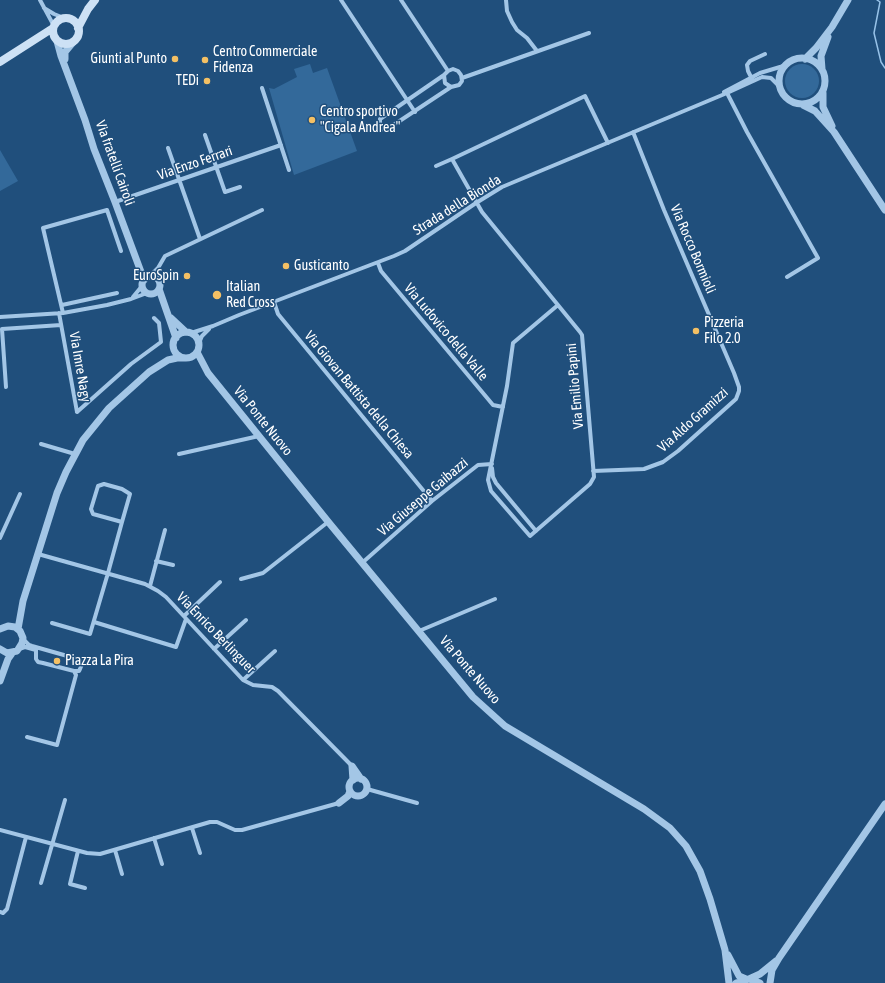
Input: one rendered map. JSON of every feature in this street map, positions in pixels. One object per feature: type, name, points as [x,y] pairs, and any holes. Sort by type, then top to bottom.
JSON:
[{"type":"main road","points":[[34,41],[51,38],[64,44],[68,44],[75,40],[78,36],[78,28],[88,8],[95,0]]},
{"type":"main road","points":[[0,62],[34,41],[53,27],[58,20],[68,19],[88,8]]},
{"type":"main road","points":[[68,19],[77,25],[78,28]]},
{"type":"main road","points":[[53,27],[56,40]]},
{"type":"street","points":[[40,0],[53,27]]},
{"type":"street","points":[[341,0],[408,100],[414,112]]},
{"type":"street","points":[[401,0],[448,71]]},
{"type":"street","points":[[506,0],[512,22],[517,30],[527,38],[537,51]]},
{"type":"street","points":[[805,59],[816,48],[832,27],[848,0]]},
{"type":"street","points":[[42,6],[54,14],[68,19]]},
{"type":"street","points":[[832,27],[820,56],[825,79],[822,96],[823,107],[834,132]]},
{"type":"street","points":[[462,78],[460,73],[456,70],[448,71],[380,119],[380,126],[382,129],[386,130],[451,88],[459,85],[462,78],[589,33]]},
{"type":"street","name":"Via fratelli Cairoli","points":[[56,40],[94,148],[139,267],[148,279]]},
{"type":"street","name":"Via fratelli Cairoli","points":[[66,68],[64,58],[65,52],[75,40]]},
{"type":"street","points":[[752,79],[747,68],[748,63],[765,54]]},
{"type":"street","points":[[823,72],[812,61],[805,59],[798,59],[787,64],[780,74],[779,86],[781,92],[790,101],[802,104],[815,111],[834,132],[885,210]]},
{"type":"street","name":"Strada della Bionda","points":[[189,333],[213,326],[378,263],[405,251],[502,187],[711,100],[752,79],[760,73],[780,68],[787,64]]},
{"type":"street","points":[[444,75],[445,83],[451,88]]},
{"type":"street","name":"Strada della Bionda","points":[[752,79],[768,77],[776,81],[779,86]]},
{"type":"street","points":[[262,88],[289,170]]},
{"type":"street","points":[[802,104],[815,100],[820,96],[823,90]]},
{"type":"street","points":[[727,92],[747,132],[818,258],[787,277]]},
{"type":"street","points":[[436,166],[584,96],[608,143]]},
{"type":"street","name":"Via Rocco Bormioli","points":[[633,132],[664,210],[734,374]]},
{"type":"street","points":[[205,135],[225,192],[240,188]]},
{"type":"street","name":"Via Enzo Ferrari","points":[[115,202],[281,145]]},
{"type":"street","points":[[168,148],[200,239]]},
{"type":"street","name":"Via Emilio Papini","points":[[452,159],[476,203],[582,335],[594,477],[590,484],[530,536],[491,490],[488,480],[492,464]]},
{"type":"street","name":"Via Imre Nagy","points":[[120,251],[107,210],[43,228],[62,305],[61,326],[77,412],[131,364],[161,342],[159,323],[154,318]]},
{"type":"street","points":[[131,299],[138,293],[158,268],[165,256],[262,210]]},
{"type":"street","name":"Via Ludovico della Valle","points":[[378,263],[381,271],[493,405],[503,407]]},
{"type":"street","points":[[3,627],[15,618],[23,601],[57,493],[83,440],[109,408],[159,365],[174,348],[176,338],[159,289],[159,284],[148,279]]},
{"type":"street","points":[[148,279],[143,290],[189,333],[198,339],[199,343],[195,355],[186,358],[168,360],[159,365]]},
{"type":"street","points":[[0,317],[61,313],[156,293],[159,289]]},
{"type":"street","points":[[62,305],[117,293]]},
{"type":"street","name":"Via Giovan Battista della Chiesa","points":[[274,302],[278,314],[432,501]]},
{"type":"street","name":"Via Giuseppe Gaibazzi","points":[[362,562],[432,501],[478,465],[492,464],[514,341],[558,305]]},
{"type":"street","name":"Via Imre Nagy","points":[[6,387],[2,329],[61,326]]},
{"type":"street","name":"Strada della Bionda","points":[[199,343],[205,333],[213,326]]},
{"type":"street","points":[[176,338],[182,333],[189,333]]},
{"type":"street","name":"Via Ponte Nuovo","points":[[174,348],[177,354],[186,358],[208,373]]},
{"type":"street","name":"Via Ponte Nuovo","points":[[197,352],[208,373],[328,522],[473,697],[505,726],[644,809],[670,828],[686,846],[700,871],[710,899],[725,950],[729,983]]},
{"type":"street","name":"Via Aldo Gramizzi","points":[[593,471],[649,468],[670,457],[736,399],[739,387],[734,374]]},
{"type":"street","points":[[179,454],[259,436]]},
{"type":"street","points":[[42,444],[75,454]]},
{"type":"street","points":[[492,464],[493,476],[496,483],[536,530]]},
{"type":"street","points":[[52,623],[90,634],[108,573],[130,494],[122,489],[104,484],[98,486],[92,509],[93,514],[122,522]]},
{"type":"street","points":[[1,536],[20,494]]},
{"type":"street","points":[[242,579],[263,573],[328,522]]},
{"type":"street","points":[[150,586],[165,530]]},
{"type":"street","name":"Via Enrico Berlinguer","points":[[38,554],[150,586],[166,598],[243,680],[253,685],[272,686],[352,766]]},
{"type":"street","points":[[156,561],[173,565]]},
{"type":"street","points":[[94,622],[176,647],[185,618],[220,582]]},
{"type":"street","points":[[419,631],[495,600]]},
{"type":"street","points":[[23,601],[18,629],[29,645],[78,659],[82,664],[76,672],[57,745],[27,737]]},
{"type":"street","points":[[214,649],[246,620]]},
{"type":"street","points":[[3,627],[18,629]]},
{"type":"street","points":[[0,679],[8,658],[20,647],[23,638]]},
{"type":"street","points":[[0,650],[7,653],[24,647],[32,648],[36,650],[36,659],[38,662],[76,672]]},
{"type":"street","points":[[0,650],[2,654],[0,679]]},
{"type":"street","points":[[243,680],[275,651]]},
{"type":"street","points":[[0,830],[78,851],[100,854],[210,822],[217,822],[235,830],[242,830],[340,804],[352,793],[363,795],[367,789],[366,782],[361,779],[352,766]]},
{"type":"street","points":[[352,766],[353,780],[349,786],[352,793]]},
{"type":"street","points":[[353,780],[357,778],[361,779]]},
{"type":"street","points":[[367,789],[417,803]]},
{"type":"street","points":[[41,883],[65,800]]},
{"type":"street","points":[[770,983],[772,970],[779,958],[885,804]]},
{"type":"street","points":[[192,828],[200,853]]},
{"type":"street","points":[[0,912],[2,913],[8,909],[26,837]]},
{"type":"street","points":[[154,838],[162,864]]},
{"type":"street","points":[[115,850],[122,874]]},
{"type":"street","points":[[78,851],[70,884],[85,888]]},
{"type":"street","name":"Via Ponte Nuovo","points":[[725,950],[739,976],[748,979]]},
{"type":"street","points":[[736,983],[760,974],[779,958]]},
{"type":"street","points":[[748,979],[760,983]]},
{"type":"shaded area","name":"Centro sportivo \"Cigala Andrea\"","points":[[310,64],[313,73],[327,68],[357,151],[294,175],[269,88],[274,89],[297,77],[294,69]]},
{"type":"shaded area","points":[[805,64],[814,69],[818,74],[818,88],[814,93],[809,97],[799,98],[795,97],[786,88],[785,78],[786,74],[795,65]]},
{"type":"shaded area","points":[[0,150],[18,181],[0,191]]},
{"type":"waterway","points":[[877,0],[880,2],[874,33],[881,62],[885,68]]},
{"type":"place","name":"Giunti al Punto","points":[[175,59]]},
{"type":"place","name":"Centro Commerciale Fidenza","points":[[205,60]]},
{"type":"place","name":"TEDi","points":[[207,81]]},
{"type":"place","name":"Centro sportivo \"Cigala Andrea\"","points":[[312,120]]},
{"type":"place","name":"Gusticanto","points":[[286,266]]},
{"type":"place","name":"EuroSpin","points":[[187,276]]},
{"type":"place","name":"Italian Red Cross","points":[[217,295]]},
{"type":"place","name":"Pizzeria Filo 2.0","points":[[696,331]]},
{"type":"place","name":"Piazza La Pira","points":[[57,661]]}]
